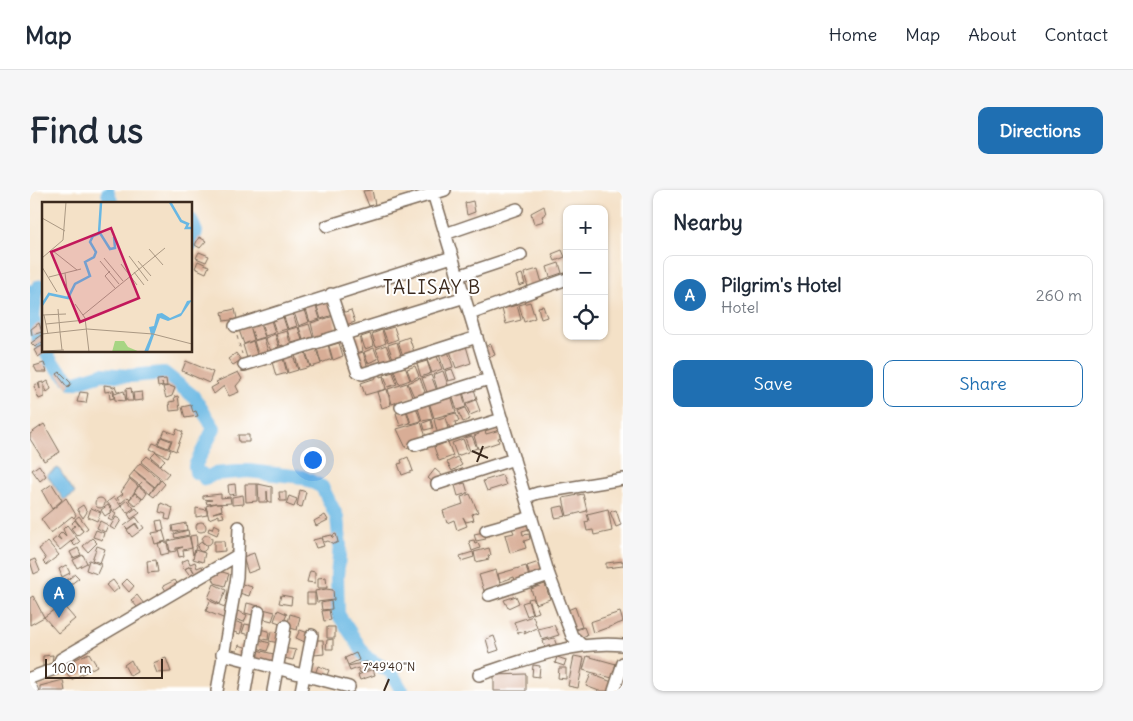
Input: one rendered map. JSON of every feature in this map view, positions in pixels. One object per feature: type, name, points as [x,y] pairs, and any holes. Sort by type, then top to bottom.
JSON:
[{"type":"street","points":[[327,226],[432,192],[445,190]]},
{"type":"street","points":[[432,192],[549,575],[572,636],[583,646]]},
{"type":"street","points":[[445,234],[517,210]]},
{"type":"street","points":[[458,276],[520,255]]},
{"type":"street","points":[[235,326],[452,257]]},
{"type":"street","points":[[470,314],[563,280]]},
{"type":"street","points":[[331,294],[356,370],[362,374],[477,337]]},
{"type":"street","points":[[244,364],[464,297]]},
{"type":"street","points":[[401,406],[489,379]]},
{"type":"street","points":[[415,445],[502,419]]},
{"type":"street","points":[[437,484],[514,459]]},
{"type":"street","points":[[526,497],[538,493],[623,479]]},
{"type":"street","points":[[486,530],[532,517]]},
{"type":"street","points":[[217,691],[237,577],[239,527]]},
{"type":"street","points":[[30,678],[57,668],[61,659],[238,555]]},
{"type":"street","points":[[489,595],[549,575]]},
{"type":"street","points":[[245,691],[259,612]]},
{"type":"street","points":[[273,691],[285,626]]},
{"type":"street","points":[[301,691],[312,635]]},
{"type":"street","points":[[479,675],[522,660],[583,646],[623,645]]},
{"type":"street","points":[[222,654],[304,676],[329,687],[349,687]]},
{"type":"street","points":[[614,691],[623,663]]},
{"type":"path","points":[[235,326],[244,364]]},
{"type":"water","points":[[58,468],[75,493],[64,500],[47,475]]},
{"type":"building","points":[[372,190],[375,205],[369,206],[363,191]]},
{"type":"building","points":[[473,201],[475,212],[467,215],[465,203]]},
{"type":"building","points":[[544,206],[546,214],[542,216],[544,221],[534,224],[531,213]]},
{"type":"building","points":[[199,237],[206,241],[200,248],[195,245]]},
{"type":"building","points":[[562,250],[563,258],[555,261],[552,254]]},
{"type":"building","points":[[199,252],[209,256],[206,262],[196,258]]},
{"type":"building","points":[[198,261],[209,266],[206,273],[195,268]]},
{"type":"building","points":[[559,263],[562,273],[550,277],[547,267]]},
{"type":"building","points":[[538,269],[542,283],[528,287],[524,273]]},
{"type":"building","points":[[522,274],[525,284],[519,286],[516,276]]},
{"type":"building","points":[[328,299],[333,315],[321,319],[316,303]]},
{"type":"building","points":[[530,302],[535,318],[524,322],[519,305]]},
{"type":"building","points":[[315,303],[320,319],[310,322],[305,306]]},
{"type":"building","points":[[517,305],[521,320],[506,324],[502,309]]},
{"type":"building","points":[[543,306],[547,317],[541,319],[538,307]]},
{"type":"building","points":[[304,307],[309,322],[299,326],[293,310]]},
{"type":"building","points":[[235,309],[237,319],[224,321],[222,312]]},
{"type":"building","points":[[351,310],[355,322],[346,325],[342,313]]},
{"type":"building","points":[[292,311],[297,326],[288,329],[283,314]]},
{"type":"building","points":[[282,314],[287,329],[276,332],[271,317]]},
{"type":"building","points":[[334,316],[337,334],[315,339],[311,323]]},
{"type":"building","points":[[270,317],[275,333],[265,336],[260,320]]},
{"type":"building","points":[[259,322],[265,337],[255,340],[251,329],[254,340],[244,344],[239,330]]},
{"type":"building","points":[[39,323],[42,332],[32,335],[31,329]]},
{"type":"building","points":[[309,324],[313,337],[303,340],[299,327]]},
{"type":"building","points":[[298,327],[302,340],[292,343],[287,330]]},
{"type":"building","points":[[394,327],[398,339],[388,343],[383,330]]},
{"type":"building","points":[[382,330],[386,343],[376,347],[372,334]]},
{"type":"building","points":[[287,331],[290,343],[283,348],[283,345],[280,346],[276,334]]},
{"type":"building","points":[[275,334],[279,347],[276,348],[277,351],[272,353],[265,338]]},
{"type":"building","points":[[370,334],[374,346],[365,349],[361,337]]},
{"type":"building","points":[[42,335],[42,342],[35,347],[31,343]]},
{"type":"building","points":[[359,336],[363,351],[353,354],[348,339]]},
{"type":"building","points":[[409,337],[414,352],[403,356],[398,341]]},
{"type":"building","points":[[264,338],[269,355],[259,358],[254,341]]},
{"type":"building","points":[[253,341],[258,358],[248,361],[243,345]]},
{"type":"building","points":[[397,342],[401,355],[396,357],[397,360],[394,361],[388,345]]},
{"type":"building","points":[[339,343],[343,356],[333,360],[329,346]]},
{"type":"building","points":[[491,344],[495,355],[488,357],[485,347]]},
{"type":"building","points":[[328,345],[332,359],[321,363],[317,348]]},
{"type":"building","points":[[386,345],[392,359],[382,363],[376,349]]},
{"type":"building","points":[[42,346],[42,352],[46,352],[38,357],[34,350]]},
{"type":"building","points":[[466,346],[471,363],[456,368],[450,351]]},
{"type":"building","points":[[374,348],[378,359],[368,363],[364,352]]},
{"type":"building","points":[[316,349],[321,364],[311,367],[306,352]]},
{"type":"building","points":[[448,351],[453,367],[444,370],[439,354]]},
{"type":"building","points":[[305,352],[310,367],[299,370],[295,355]]},
{"type":"building","points":[[363,352],[368,368],[364,369],[362,365],[357,367],[353,355]]},
{"type":"building","points":[[236,353],[241,360],[233,365],[228,359]]},
{"type":"building","points":[[293,355],[298,370],[288,373],[284,358]]},
{"type":"building","points":[[437,356],[442,369],[432,373],[427,360]]},
{"type":"building","points":[[283,358],[287,373],[276,376],[272,362]]},
{"type":"building","points":[[186,361],[213,372],[209,383],[182,371]]},
{"type":"building","points":[[427,361],[431,373],[421,377],[417,364]]},
{"type":"building","points":[[44,363],[47,372],[37,372],[34,366]]},
{"type":"building","points":[[404,364],[410,380],[399,384],[393,368]]},
{"type":"building","points":[[415,366],[419,376],[411,380],[407,369]]},
{"type":"building","points":[[452,369],[456,379],[448,381],[445,371]]},
{"type":"building","points":[[443,371],[449,388],[438,391],[433,375]]},
{"type":"building","points":[[60,372],[71,383],[68,388],[57,374]]},
{"type":"building","points":[[238,372],[242,379],[236,386],[239,392],[229,396],[224,386],[214,394],[211,388],[218,384],[216,382]]},
{"type":"building","points":[[379,372],[380,377],[383,376],[386,389],[365,395],[361,383],[376,378],[375,374]]},
{"type":"building","points":[[393,372],[397,384],[388,387],[384,375]]},
{"type":"building","points":[[431,375],[437,391],[428,395],[422,378]]},
{"type":"building","points":[[420,378],[426,395],[415,399],[408,383]]},
{"type":"building","points":[[166,379],[167,386],[158,387],[157,380]]},
{"type":"building","points":[[48,381],[51,389],[47,392],[44,385],[44,397],[39,399],[34,386],[38,383],[40,389],[39,383],[43,382],[43,384]]},
{"type":"building","points":[[407,383],[412,397],[392,404],[388,389]]},
{"type":"building","points":[[104,385],[112,386],[112,388],[115,386],[117,391],[120,391],[115,393],[113,389],[114,398],[110,399],[109,392],[112,391],[105,392]]},
{"type":"building","points":[[170,386],[175,388],[172,396],[166,398],[163,387]]},
{"type":"building","points":[[131,388],[133,401],[127,401],[126,389]]},
{"type":"building","points":[[387,389],[391,405],[382,408],[377,392]]},
{"type":"building","points":[[474,389],[477,399],[466,403],[463,392]]},
{"type":"building","points":[[124,391],[126,401],[115,400],[114,394]]},
{"type":"building","points":[[80,392],[88,393],[86,403],[77,402]]},
{"type":"building","points":[[142,392],[143,400],[134,401],[133,393]]},
{"type":"building","points":[[462,392],[466,407],[457,410],[452,395]]},
{"type":"building","points":[[451,395],[456,412],[434,418],[429,402]]},
{"type":"building","points":[[178,396],[180,410],[170,411],[169,402],[175,401],[174,397]]},
{"type":"building","points":[[476,400],[480,411],[470,415],[466,404]]},
{"type":"building","points":[[428,402],[433,419],[422,421],[417,405]]},
{"type":"building","points":[[191,405],[193,412],[196,411],[198,416],[185,418],[182,407]]},
{"type":"building","points":[[416,407],[421,421],[411,424],[407,410]]},
{"type":"building","points":[[465,408],[470,419],[463,422],[458,411]]},
{"type":"building","points":[[406,410],[410,423],[400,426],[396,413]]},
{"type":"building","points":[[456,413],[459,421],[455,422],[457,429],[451,431],[445,416]]},
{"type":"building","points":[[445,417],[449,432],[438,435],[434,420]]},
{"type":"building","points":[[431,420],[433,428],[425,430],[423,423]]},
{"type":"building","points":[[421,422],[427,440],[406,448],[397,429]]},
{"type":"building","points":[[44,424],[60,452],[44,461],[30,439],[30,434]]},
{"type":"building","points":[[484,427],[486,434],[500,430],[502,437],[498,438],[499,442],[478,449],[474,436],[479,434],[477,429]]},
{"type":"building","points":[[177,429],[183,432],[176,451],[169,448],[172,440],[162,437],[165,430],[175,434]]},
{"type":"building","points":[[238,435],[249,435],[249,442],[239,442]]},
{"type":"building","points":[[472,436],[477,448],[470,451],[465,438]]},
{"type":"building","points":[[161,437],[171,441],[168,448],[158,444]]},
{"type":"building","points":[[463,439],[468,452],[457,456],[452,443]]},
{"type":"building","points":[[448,442],[453,456],[439,461],[434,447]]},
{"type":"building","points":[[153,443],[171,450],[168,457],[150,449]]},
{"type":"building","points":[[156,452],[165,460],[160,465],[151,457]]},
{"type":"building","points":[[147,456],[169,473],[163,480],[141,462]]},
{"type":"building","points":[[408,457],[413,471],[402,475],[398,464],[402,463],[401,460]]},
{"type":"building","points":[[457,457],[462,465],[452,471],[447,462]]},
{"type":"building","points":[[140,463],[160,480],[155,487],[134,470]]},
{"type":"building","points":[[39,465],[46,476],[40,481],[32,470]]},
{"type":"building","points":[[435,469],[444,477],[436,485],[428,478]]},
{"type":"building","points":[[134,471],[154,487],[150,494],[129,477]]},
{"type":"building","points":[[502,475],[506,485],[487,491],[483,481]]},
{"type":"building","points":[[130,479],[138,486],[130,499],[128,497],[121,503],[117,498],[123,494],[121,492]]},
{"type":"building","points":[[161,480],[165,484],[154,497],[150,494]]},
{"type":"building","points":[[459,481],[461,484],[465,483],[468,493],[458,496],[454,482]]},
{"type":"building","points":[[52,484],[62,500],[52,509],[42,491]]},
{"type":"building","points":[[235,484],[236,494],[229,495],[228,485]]},
{"type":"building","points":[[245,484],[257,484],[257,501],[246,502]]},
{"type":"building","points":[[258,484],[272,487],[272,502],[268,502],[267,491],[267,502],[259,502]]},
{"type":"building","points":[[139,486],[147,493],[143,499],[134,492]]},
{"type":"building","points":[[300,490],[306,492],[302,507],[297,506]]},
{"type":"building","points":[[279,492],[286,492],[286,501],[280,501]]},
{"type":"building","points":[[135,493],[142,499],[136,506],[129,500]]},
{"type":"building","points":[[221,494],[221,498],[230,497],[231,503],[216,504],[221,504],[222,510],[213,513],[222,511],[224,517],[219,518],[219,515],[209,519],[206,506],[216,503],[207,504],[206,501],[212,500],[203,499],[203,496]]},
{"type":"building","points":[[470,494],[478,512],[472,514],[474,520],[466,522],[463,517],[467,526],[457,530],[454,520],[447,523],[443,511],[463,504],[461,497]]},
{"type":"building","points":[[583,494],[587,511],[567,516],[563,498]]},
{"type":"building","points":[[243,495],[244,504],[232,505],[232,497]]},
{"type":"building","points":[[289,496],[297,499],[294,507],[286,504]]},
{"type":"building","points":[[114,497],[121,506],[113,512],[116,514],[112,521],[108,519],[113,510],[107,502]]},
{"type":"building","points":[[66,498],[76,515],[74,518],[72,516],[51,533],[41,519]]},
{"type":"building","points":[[98,498],[102,498],[105,503],[104,507],[98,508],[95,505],[95,501]]},
{"type":"building","points":[[127,500],[134,508],[127,513],[121,505]]},
{"type":"building","points":[[161,503],[173,508],[170,520],[165,519],[166,514],[159,512]]},
{"type":"building","points":[[83,505],[87,512],[83,518],[77,509]]},
{"type":"building","points":[[108,505],[112,511],[105,516],[101,510]]},
{"type":"building","points":[[563,506],[566,516],[555,518],[553,508]]},
{"type":"building","points":[[91,508],[101,512],[97,521],[88,517]]},
{"type":"building","points":[[136,508],[140,513],[131,519],[128,514]]},
{"type":"building","points":[[196,508],[207,510],[207,515],[196,517]]},
{"type":"building","points":[[608,509],[612,531],[594,535],[593,530],[587,531],[585,522],[589,521],[587,514]]},
{"type":"building","points":[[616,510],[621,525],[616,527],[610,512]]},
{"type":"building","points":[[325,515],[328,520],[316,526],[314,521]]},
{"type":"building","points":[[79,516],[88,528],[84,531],[75,519]]},
{"type":"building","points":[[116,517],[121,520],[115,530],[110,527]]},
{"type":"building","points":[[136,517],[144,528],[132,537],[127,530],[135,524],[139,529],[136,523],[127,529],[124,526]]},
{"type":"building","points":[[75,520],[83,531],[77,536],[71,528],[75,526],[72,523]]},
{"type":"building","points":[[162,520],[164,530],[158,531],[156,521]]},
{"type":"building","points":[[100,521],[108,525],[105,532],[97,528]]},
{"type":"building","points":[[199,522],[203,522],[206,527],[205,531],[199,532],[196,529],[196,525]]},
{"type":"building","points":[[527,522],[529,529],[522,531],[523,535],[529,534],[530,539],[524,541],[526,548],[510,553],[505,535],[514,533],[511,526]]},
{"type":"building","points":[[186,523],[187,530],[173,532],[172,526]]},
{"type":"building","points":[[214,524],[220,527],[217,535],[208,531],[209,528],[212,529]]},
{"type":"building","points":[[67,525],[80,542],[75,546],[71,542],[75,538],[60,550],[52,541],[57,537],[61,540],[58,536],[62,532],[66,536],[63,529]]},
{"type":"building","points":[[96,530],[104,533],[102,540],[93,537]]},
{"type":"building","points":[[188,530],[189,535],[175,538],[174,534]]},
{"type":"building","points":[[163,531],[166,541],[155,544],[152,533]]},
{"type":"building","points":[[484,532],[486,539],[476,541],[474,534]]},
{"type":"building","points":[[336,534],[338,542],[334,544],[328,541],[324,542],[322,537],[332,535],[333,538],[333,535]]},
{"type":"building","points":[[196,535],[197,544],[193,555],[190,536]]},
{"type":"building","points":[[207,535],[212,540],[207,545],[202,540]]},
{"type":"building","points":[[189,536],[192,548],[183,550],[184,556],[179,557],[177,549],[183,547],[176,548],[176,551],[170,552],[168,541]]},
{"type":"building","points":[[92,538],[97,543],[88,552],[83,546]]},
{"type":"building","points":[[321,538],[324,546],[316,548],[313,540]]},
{"type":"building","points":[[474,540],[475,544],[478,543],[480,548],[472,551],[469,541]]},
{"type":"building","points":[[214,541],[224,541],[225,551],[214,552]]},
{"type":"building","points":[[48,542],[59,555],[46,565],[43,562],[46,559],[39,549]]},
{"type":"building","points":[[167,542],[169,553],[161,555],[158,543]]},
{"type":"building","points":[[202,542],[207,547],[202,552],[197,547]]},
{"type":"building","points":[[97,546],[105,549],[100,563],[92,560]]},
{"type":"building","points":[[78,548],[81,555],[73,558],[70,552]]},
{"type":"building","points":[[489,548],[491,555],[488,556],[489,559],[476,562],[474,552]]},
{"type":"building","points":[[195,550],[205,553],[203,562],[193,559]]},
{"type":"building","points":[[473,552],[474,557],[461,561],[460,556]]},
{"type":"building","points":[[254,553],[259,569],[248,573],[243,557]]},
{"type":"building","points":[[83,555],[87,563],[77,568],[73,560]]},
{"type":"building","points":[[35,559],[40,571],[34,574],[30,561]]},
{"type":"building","points":[[188,559],[190,564],[195,562],[197,568],[202,566],[205,573],[193,579],[185,569],[187,568],[184,569],[181,562]]},
{"type":"building","points":[[89,560],[101,565],[97,574],[86,570]]},
{"type":"building","points":[[156,560],[158,572],[148,573],[147,561]]},
{"type":"building","points":[[623,561],[623,566],[606,568],[606,563]]},
{"type":"building","points":[[539,562],[542,573],[530,577],[527,566]]},
{"type":"building","points":[[66,565],[70,573],[62,577],[59,569]]},
{"type":"building","points":[[526,566],[529,577],[520,581],[519,579],[515,580],[514,577],[500,582],[498,574]]},
{"type":"building","points":[[496,570],[501,586],[484,591],[479,575]]},
{"type":"building","points":[[219,571],[229,574],[225,586],[215,583],[212,576],[216,573],[218,575]]},
{"type":"building","points":[[310,571],[315,572],[315,583],[307,582]]},
{"type":"building","points":[[75,574],[79,578],[70,585],[66,581]]},
{"type":"building","points":[[326,577],[327,588],[318,588],[318,578]]},
{"type":"building","points":[[127,579],[134,586],[129,592],[122,584]]},
{"type":"building","points":[[113,580],[119,588],[113,593],[106,585]]},
{"type":"building","points":[[175,580],[178,585],[166,591],[163,586]]},
{"type":"building","points":[[239,583],[252,587],[249,596],[236,592]]},
{"type":"building","points":[[214,584],[226,590],[220,604],[208,598]]},
{"type":"building","points":[[545,584],[550,599],[536,604],[531,589]]},
{"type":"building","points":[[333,590],[334,600],[317,602],[315,591]]},
{"type":"building","points":[[307,593],[315,593],[315,604],[307,604]]},
{"type":"building","points":[[137,595],[144,604],[138,608],[131,600]]},
{"type":"building","points":[[281,595],[292,597],[291,605],[279,603]]},
{"type":"building","points":[[33,596],[44,617],[30,625],[30,598]]},
{"type":"building","points":[[516,596],[519,603],[508,608],[504,600]]},
{"type":"building","points":[[533,598],[539,612],[533,614],[528,599]]},
{"type":"building","points":[[210,601],[227,608],[223,618],[206,611]]},
{"type":"building","points":[[331,601],[332,609],[322,610],[321,603]]},
{"type":"building","points":[[528,601],[532,614],[527,616],[522,603]]},
{"type":"building","points":[[247,603],[259,606],[257,616],[245,613]]},
{"type":"building","points":[[62,604],[75,619],[58,633],[44,617]]},
{"type":"building","points":[[575,607],[582,627],[572,630],[565,611]]},
{"type":"building","points":[[263,609],[275,612],[272,621],[261,618]]},
{"type":"building","points":[[235,610],[247,615],[244,622],[232,618]]},
{"type":"building","points":[[278,610],[287,614],[283,624],[274,621]]},
{"type":"building","points":[[329,610],[331,620],[324,621],[322,611]]},
{"type":"building","points":[[620,612],[623,622],[593,633],[590,622]]},
{"type":"building","points":[[290,614],[300,617],[297,630],[287,627]]},
{"type":"building","points":[[533,616],[537,628],[524,634],[526,631],[518,633],[514,622]]},
{"type":"building","points":[[231,620],[243,624],[240,634],[228,630]]},
{"type":"building","points":[[245,624],[255,626],[252,635],[242,633]]},
{"type":"building","points":[[554,625],[559,635],[542,640],[538,629]]},
{"type":"building","points":[[327,627],[335,627],[335,638],[327,638]]},
{"type":"building","points":[[584,627],[587,635],[577,639],[574,631]]},
{"type":"building","points":[[258,629],[269,631],[268,640],[257,638]]},
{"type":"building","points":[[300,630],[311,634],[307,643],[296,638]]},
{"type":"building","points":[[271,632],[280,633],[279,643],[269,641]]},
{"type":"building","points":[[494,636],[499,650],[490,653],[486,639]]},
{"type":"building","points":[[554,638],[558,649],[546,652],[543,641]]},
{"type":"building","points":[[333,639],[333,649],[326,649],[327,640]]},
{"type":"building","points":[[259,640],[270,643],[267,651],[257,648]]},
{"type":"building","points":[[313,640],[323,640],[324,654],[314,655]]},
{"type":"building","points":[[239,645],[251,649],[247,658],[236,654]]},
{"type":"building","points":[[282,648],[296,650],[293,660],[280,657]]},
{"type":"building","points":[[257,650],[278,655],[275,667],[254,661]]},
{"type":"building","points":[[89,653],[97,666],[71,680],[63,665]]},
{"type":"building","points":[[356,653],[359,660],[348,665],[345,658]]},
{"type":"building","points":[[53,655],[52,663],[43,666],[43,656]]},
{"type":"building","points":[[574,656],[584,658],[578,688],[568,686]]},
{"type":"building","points":[[587,656],[616,664],[612,678],[583,670]]},
{"type":"building","points":[[557,657],[566,660],[564,666],[555,663]]},
{"type":"building","points":[[166,658],[171,672],[157,673],[153,663]]},
{"type":"building","points":[[131,660],[137,672],[130,676],[124,665]]},
{"type":"building","points":[[367,662],[369,669],[360,673],[358,668],[350,671],[348,666]]},
{"type":"building","points":[[533,665],[540,666],[539,677],[532,676]]},
{"type":"building","points":[[318,666],[329,670],[326,678],[315,674]]},
{"type":"building","points":[[559,668],[566,668],[566,679],[558,678]]},
{"type":"building","points":[[373,669],[375,675],[360,680],[358,675]]},
{"type":"building","points":[[526,674],[526,691],[494,691],[494,675]]},
{"type":"building","points":[[591,674],[612,682],[608,691],[599,691],[586,686]]},
{"type":"building","points":[[63,680],[65,691],[40,691],[40,686]]},
{"type":"waterway","points":[[108,193],[111,202]]},
{"type":"waterway","points":[[192,222],[196,232],[192,242]]},
{"type":"waterway","points":[[42,286],[38,287],[34,304],[34,326],[42,346]]},
{"type":"waterway","points":[[30,289],[37,292]]},
{"type":"waterway","points":[[46,352],[53,364],[73,383],[102,374],[130,376],[164,373],[193,396],[214,428],[195,466],[196,472],[202,474],[205,479],[214,474],[248,471],[302,477],[322,487],[337,517],[340,546],[337,576],[338,614],[367,658],[391,672],[402,691]]},
{"type":"place","name":"Pilgrim's Hotel","points":[[59,618]]},
{"type":"district","name":"TALISAY B","points":[[432,287]]}]
